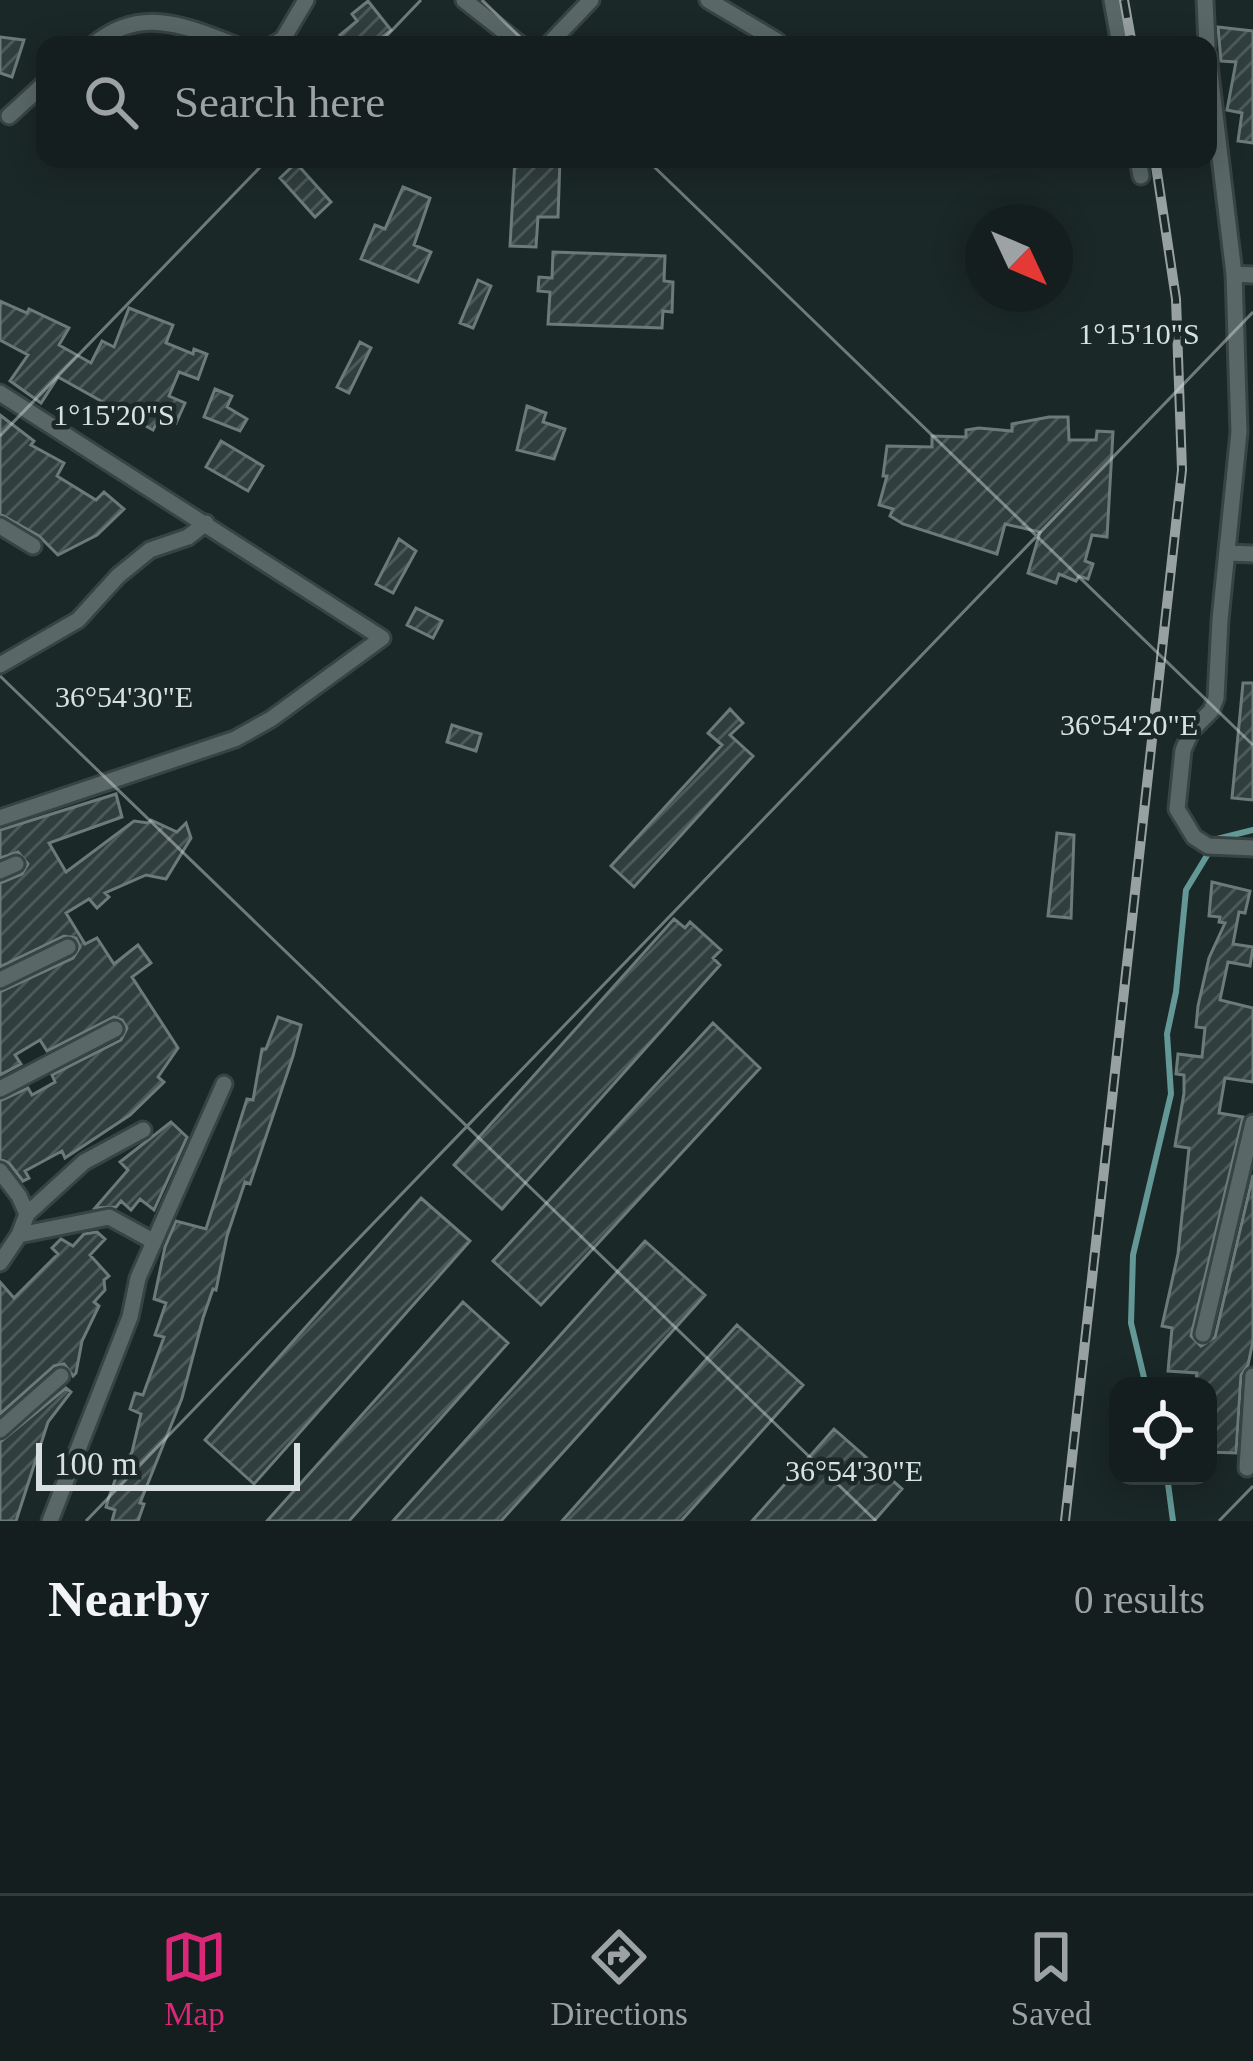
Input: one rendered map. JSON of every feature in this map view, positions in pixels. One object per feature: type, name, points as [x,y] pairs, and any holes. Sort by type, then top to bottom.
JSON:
[{"type":"street","points":[[285,36],[306,0]]},
{"type":"street","points":[[464,0],[510,36]]},
{"type":"street","points":[[557,36],[591,0]]},
{"type":"street","points":[[708,0],[769,36]]},
{"type":"street","points":[[1112,0],[1118,36]]},
{"type":"street","points":[[1205,0],[1207,36]]},
{"type":"street","points":[[106,36],[124,24],[146,21],[212,36]]},
{"type":"street","points":[[9,116],[36,91]]},
{"type":"street","points":[[1217,131],[1234,274],[1239,433],[1216,698],[1183,750],[1177,809],[1194,837],[1208,846],[1253,848]]},
{"type":"street","points":[[1234,274],[1253,275]]},
{"type":"street","points":[[0,393],[382,638],[286,709],[235,739],[0,818]]},
{"type":"street","points":[[3,660],[79,620],[118,576],[150,550],[188,537],[206,523]]},
{"type":"street","points":[[0,526],[33,545]]},
{"type":"street","points":[[1228,553],[1253,554]]},
{"type":"street","points":[[0,980],[68,947]]},
{"type":"street","points":[[0,1089],[115,1029]]},
{"type":"street","points":[[50,1521],[130,1317],[138,1277],[224,1084]]},
{"type":"street","points":[[1203,1334],[1253,1123]]},
{"type":"street","points":[[0,1263],[19,1235],[26,1214],[84,1162],[142,1130]]},
{"type":"street","points":[[0,1172],[26,1214]]},
{"type":"street","points":[[19,1235],[109,1217],[153,1241]]},
{"type":"street","points":[[0,1430],[61,1376]]},
{"type":"street","points":[[1247,1468],[1253,1376]]},
{"type":"building","points":[[368,1],[391,30],[383,36],[341,36],[357,21],[352,14]]},
{"type":"building","points":[[1218,27],[1253,31],[1253,143],[1238,141],[1242,113],[1227,110],[1236,62],[1221,61]]},
{"type":"building","points":[[0,37],[24,40],[12,77],[0,73]]},
{"type":"building","points":[[291,168],[300,168],[331,202],[315,217],[280,178]]},
{"type":"building","points":[[514,168],[560,168],[558,217],[538,217],[536,247],[510,246]]},
{"type":"building","points":[[403,187],[430,198],[414,245],[431,252],[418,282],[361,259],[375,225],[385,229]]},
{"type":"building","points":[[553,252],[665,256],[664,281],[673,282],[672,312],[663,311],[662,328],[548,324],[550,292],[538,291],[539,277],[552,278]]},
{"type":"building","points":[[478,280],[491,286],[473,328],[460,323]]},
{"type":"building","points":[[0,301],[69,328],[59,345],[91,363],[102,341],[114,347],[129,308],[173,325],[166,343],[193,354],[194,349],[207,354],[198,379],[179,372],[169,396],[185,403],[176,423],[160,416],[153,430],[58,377],[41,403],[10,381],[28,355],[0,340]]},
{"type":"building","points":[[360,342],[371,348],[349,393],[337,387]]},
{"type":"building","points":[[215,389],[232,396],[227,407],[247,419],[240,431],[204,417]]},
{"type":"building","points":[[527,406],[546,413],[543,422],[565,429],[554,459],[517,450]]},
{"type":"building","points":[[0,415],[34,441],[31,445],[64,463],[57,476],[96,500],[104,492],[124,509],[97,535],[58,555],[39,536],[0,514]]},
{"type":"building","points":[[1068,417],[1069,440],[1096,440],[1097,431],[1113,432],[1107,537],[1092,535],[1085,561],[1093,564],[1088,579],[1079,576],[1076,581],[1059,574],[1056,583],[1028,573],[1040,532],[1005,524],[997,554],[903,524],[890,516],[893,509],[879,505],[887,476],[883,476],[887,446],[932,447],[932,436],[966,437],[966,430],[979,428],[1012,431],[1012,424]]},
{"type":"building","points":[[221,441],[263,466],[248,491],[206,467]]},
{"type":"building","points":[[399,539],[416,551],[393,593],[376,584]]},
{"type":"building","points":[[416,608],[442,621],[433,638],[407,625]]},
{"type":"building","points":[[1243,683],[1253,683],[1253,800],[1232,798]]},
{"type":"building","points":[[730,709],[743,723],[730,735],[753,756],[634,887],[611,866],[722,745],[708,733]]},
{"type":"building","points":[[452,725],[481,734],[476,751],[447,742]]},
{"type":"building","points":[[116,794],[122,817],[49,843],[66,872],[134,821],[151,820],[177,832],[186,823],[191,838],[166,879],[146,875],[105,893],[109,897],[97,908],[89,899],[66,913],[85,944],[97,938],[114,964],[138,945],[151,963],[132,977],[178,1048],[158,1077],[164,1082],[130,1115],[65,1158],[62,1151],[25,1171],[29,1178],[23,1181],[0,1159],[0,1101],[28,1088],[32,1095],[55,1082],[52,1075],[121,1040],[127,1028],[114,1017],[47,1051],[40,1040],[15,1055],[21,1064],[0,1075],[0,992],[73,958],[80,947],[76,938],[64,936],[0,967],[0,883],[22,874],[28,864],[18,852],[0,858],[0,830]]},
{"type":"building","points":[[1057,833],[1074,835],[1071,918],[1048,916]]},
{"type":"building","points":[[1212,882],[1250,891],[1245,913],[1239,912],[1233,944],[1253,947],[1250,966],[1228,962],[1220,1000],[1253,1008],[1253,1082],[1225,1078],[1219,1113],[1243,1117],[1191,1336],[1201,1346],[1215,1337],[1253,1175],[1253,1341],[1241,1375],[1236,1453],[1217,1452],[1217,1377],[1168,1371],[1172,1328],[1162,1326],[1178,1254],[1189,1148],[1175,1146],[1184,1093],[1184,1075],[1176,1074],[1178,1054],[1202,1057],[1205,1028],[1196,1027],[1198,1006],[1209,958],[1225,923],[1209,916]]},
{"type":"building","points":[[674,919],[685,928],[690,922],[721,950],[713,958],[720,965],[502,1209],[454,1165]]},
{"type":"building","points":[[278,1017],[301,1025],[250,1184],[245,1182],[227,1236],[216,1290],[203,1318],[182,1398],[140,1503],[144,1504],[138,1521],[112,1521],[115,1510],[106,1507],[123,1458],[128,1459],[132,1452],[141,1414],[130,1409],[135,1393],[143,1395],[164,1337],[155,1335],[166,1303],[154,1299],[165,1247],[176,1221],[206,1229],[247,1099],[253,1100],[262,1049]]},
{"type":"building","points":[[713,1023],[760,1068],[541,1305],[493,1261]]},
{"type":"building","points":[[171,1122],[187,1137],[154,1210],[140,1199],[131,1210],[121,1201],[116,1207],[95,1208],[128,1170],[120,1162]]},
{"type":"building","points":[[421,1198],[470,1241],[254,1484],[205,1440]]},
{"type":"building","points":[[97,1232],[105,1239],[90,1255],[109,1276],[94,1302],[99,1306],[82,1341],[76,1373],[73,1376],[64,1364],[54,1366],[0,1414],[0,1282],[14,1298],[58,1254],[52,1248],[61,1239],[73,1246],[84,1234]]},
{"type":"building","points":[[645,1241],[705,1295],[501,1521],[393,1521]]},
{"type":"building","points":[[463,1302],[508,1343],[349,1521],[267,1521]]},
{"type":"building","points":[[737,1325],[803,1385],[681,1521],[562,1521]]},
{"type":"building","points":[[66,1388],[71,1392],[48,1422],[16,1521],[0,1521],[0,1442]]},
{"type":"building","points":[[834,1429],[902,1489],[874,1521],[752,1521]]},
{"type":"waterway","points":[[1144,1377],[1131,1323],[1133,1255],[1171,1094],[1167,1034],[1186,890],[1217,839],[1253,830]]},
{"type":"waterway","points":[[1168,1485],[1173,1521]]},
{"type":"railway","points":[[1124,0],[1130,36]]},
{"type":"railway","points":[[1065,1521],[1182,470],[1176,299],[1156,168]]}]
